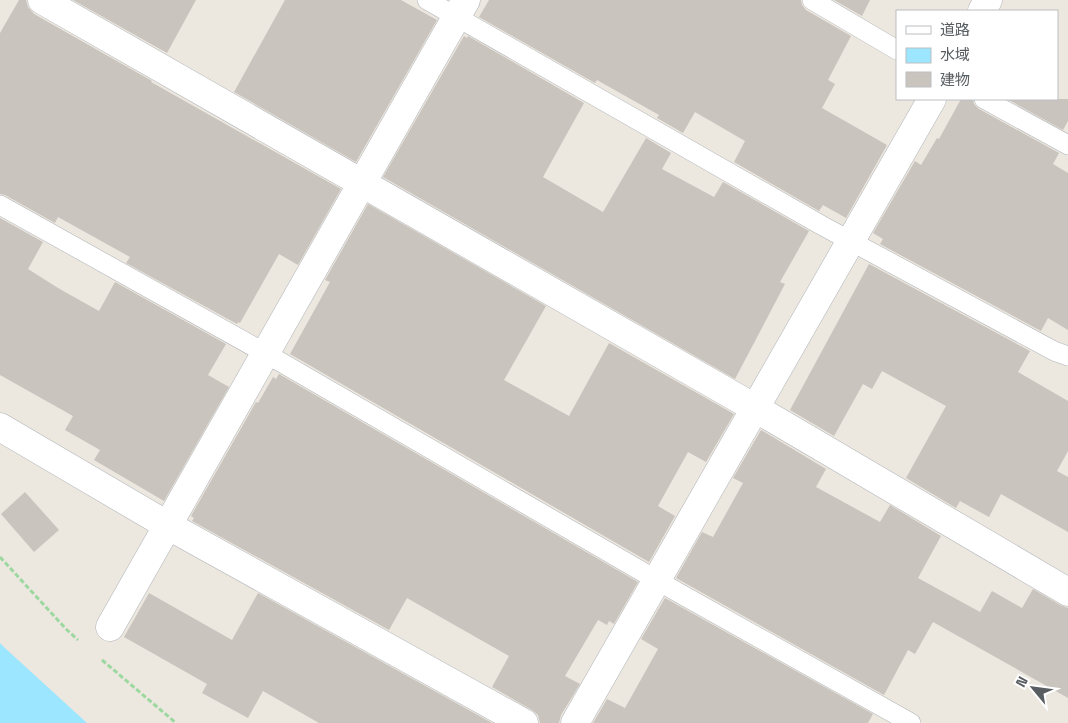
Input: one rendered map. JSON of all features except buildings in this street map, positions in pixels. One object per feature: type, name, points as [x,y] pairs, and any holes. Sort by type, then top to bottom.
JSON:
[{"type":"street","points":[[42,0],[755,408],[1068,592]]},
{"type":"street","points":[[110,627],[461,8]]},
{"type":"street","points":[[575,723],[931,100]]},
{"type":"street","points":[[0,428],[167,525],[524,723]]},
{"type":"lane","points":[[427,0],[461,8],[850,241],[1054,351],[1068,356]]},
{"type":"lane","points":[[812,0],[896,49]]},
{"type":"lane","points":[[986,100],[1068,145]]},
{"type":"lane","points":[[0,205],[265,353],[657,580],[911,723]]},
{"type":"water","points":[[0,643],[6,649],[87,723],[0,723]]}]
